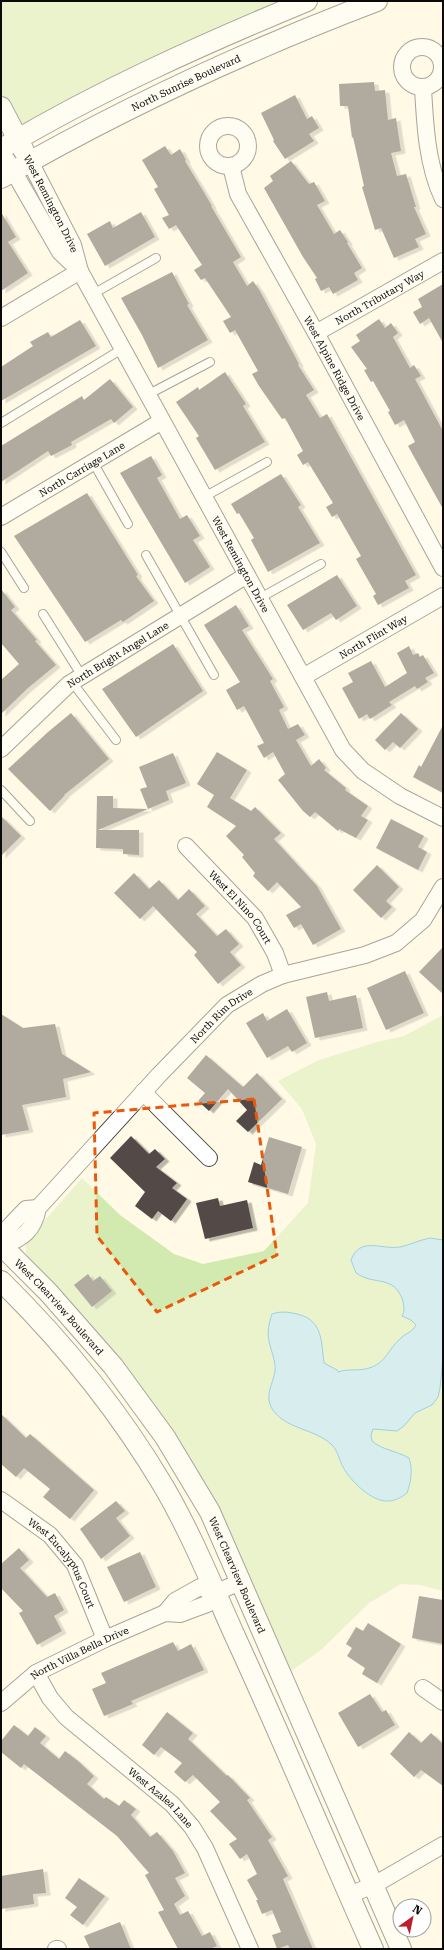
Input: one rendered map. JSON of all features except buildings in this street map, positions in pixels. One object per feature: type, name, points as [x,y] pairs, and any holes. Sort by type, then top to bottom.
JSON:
[{"type":"street","points":[[1,107],[12,157],[178,57],[306,1]]},
{"type":"street","name":"North Sunrise Boulevard","points":[[12,157],[330,19],[377,1]]},
{"type":"street","points":[[423,88],[424,119],[429,156],[443,199]]},
{"type":"street","name":"West Remington Drive","points":[[12,157],[73,245],[80,271],[344,750],[363,771],[400,796],[443,818]]},
{"type":"street","name":"West Alpine Ridge Drive","points":[[231,166],[238,194],[316,333],[443,568]]},
{"type":"street","name":"North Tributary Way","points":[[316,333],[443,260]]},
{"type":"street","points":[[1,318],[80,271]]},
{"type":"street","name":"North Carriage Lane","points":[[1,517],[162,421]]},
{"type":"street","name":"North Bright Angel Lane","points":[[1,749],[78,679],[247,575]]},
{"type":"street","name":"North Flint Way","points":[[303,677],[443,596]]},
{"type":"street","name":"West El Nino Court","points":[[186,846],[254,918],[275,953],[284,975]]},
{"type":"street","name":"North Rim Drive","points":[[1,1246],[7,1229],[26,1209],[38,1208],[88,1155],[202,1028],[227,1006],[262,984],[284,975],[365,955],[396,943],[423,920],[443,887]]},
{"type":"street","points":[[143,1092],[209,1158]]},
{"type":"street","name":"West Clearview Boulevard","points":[[1,1246],[42,1285],[113,1366],[165,1437],[210,1512],[401,1949]]},
{"type":"street","points":[[1,1281],[24,1304],[94,1384],[146,1458],[165,1489],[216,1593],[373,1949]]},
{"type":"street","name":"West Eucalyptus Court","points":[[1,1500],[50,1535],[75,1565],[105,1639]]},
{"type":"street","name":"North Villa Bella Drive","points":[[1,1703],[36,1673],[105,1639],[164,1614],[180,1614],[207,1604],[216,1593],[240,1582]]},
{"type":"street","name":"West Azalea Lane","points":[[36,1673],[50,1698],[66,1717],[172,1804],[192,1827],[205,1848],[250,1949]]},
{"type":"street","points":[[424,1688],[443,1702]]},
{"type":"street","points":[[349,1895],[374,1885],[443,1845]]},
{"type":"lane","points":[[93,294],[156,258]]},
{"type":"lane","points":[[1,423],[122,349]]},
{"type":"lane","points":[[148,395],[210,362]]},
{"type":"lane","points":[[93,462],[128,524]]},
{"type":"lane","points":[[204,497],[267,462]]},
{"type":"lane","points":[[1,552],[24,588]]},
{"type":"lane","points":[[146,555],[182,615],[185,624],[214,674]]},
{"type":"lane","points":[[260,598],[321,564]]},
{"type":"lane","points":[[43,614],[78,679],[116,740]]},
{"type":"lane","points":[[1,790],[30,821]]},
{"type":"highlighted area","points":[[254,1099],[277,1255],[157,1312],[97,1236],[94,1113]]},
{"type":"green space","points":[[1,1],[278,1],[1,140]]},
{"type":"green space","points":[[443,1015],[443,1591],[420,1585],[401,1584],[369,1603],[321,1650],[291,1671],[190,1461],[141,1387],[90,1323],[31,1261],[26,1253],[26,1242],[82,1178],[120,1215],[174,1254],[203,1264],[264,1251],[308,1203],[316,1144],[302,1109],[278,1081],[319,1060],[377,1042],[404,1036]]},
{"type":"water","points":[[430,1238],[443,1240],[443,1358],[440,1388],[438,1397],[432,1405],[415,1413],[404,1426],[397,1431],[373,1429],[371,1435],[372,1441],[380,1446],[409,1458],[411,1467],[407,1493],[393,1500],[381,1500],[368,1494],[356,1484],[343,1467],[336,1450],[325,1439],[292,1425],[277,1415],[271,1407],[269,1402],[269,1393],[275,1367],[268,1338],[269,1324],[272,1314],[281,1312],[297,1314],[312,1321],[319,1332],[321,1339],[324,1363],[338,1372],[364,1369],[377,1365],[396,1343],[413,1330],[416,1325],[411,1320],[402,1316],[404,1311],[403,1301],[394,1287],[383,1282],[363,1277],[356,1273],[351,1260],[360,1248],[365,1246],[400,1247]]}]
